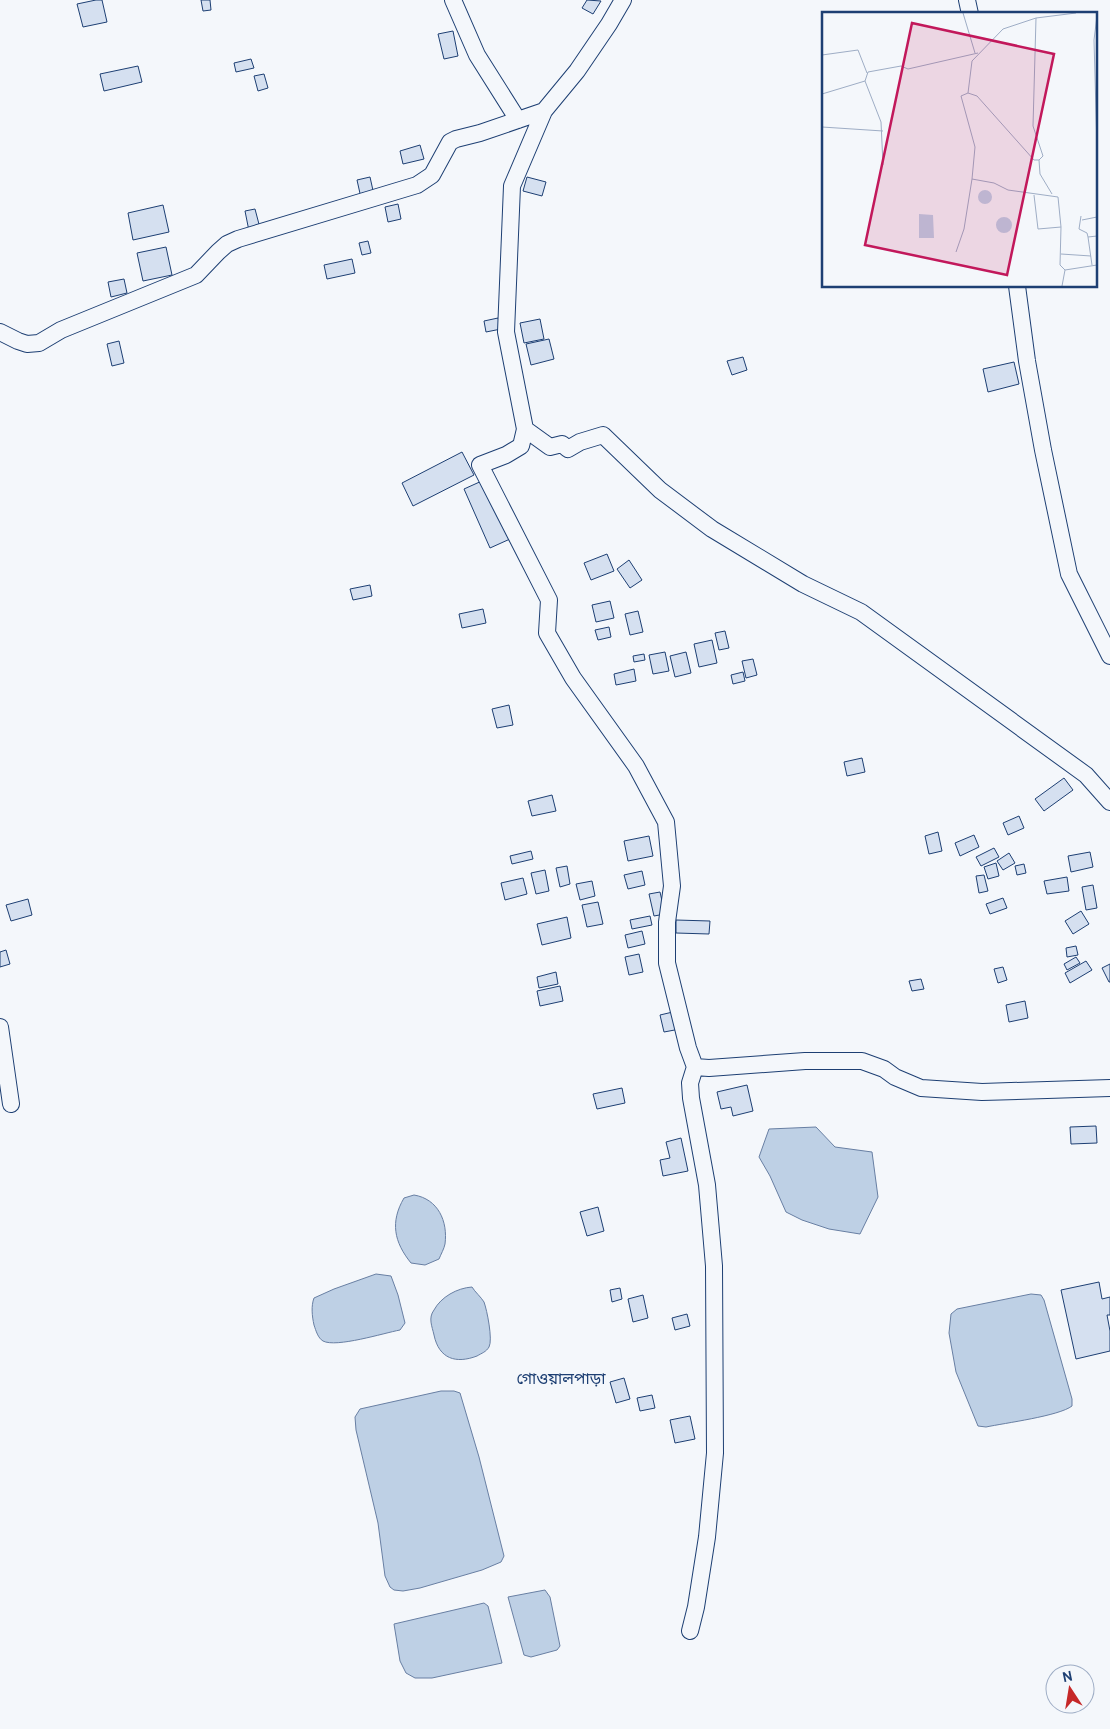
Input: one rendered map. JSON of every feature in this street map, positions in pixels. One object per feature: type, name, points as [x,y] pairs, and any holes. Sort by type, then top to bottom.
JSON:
[{"type":"street","points":[[453,0],[477,55],[518,120]]},
{"type":"street","points":[[623,0],[577,72],[544,111],[512,186],[506,332],[525,429],[521,446],[480,465],[549,600],[547,633],[573,678],[636,766],[666,822],[672,886],[667,922],[667,963],[688,1048],[695,1066],[690,1083],[690,1098],[707,1185],[714,1266],[716,1452],[707,1537],[690,1631]]},
{"type":"street","points":[[0,332],[6,333],[18,341],[27,344],[39,343],[61,330],[196,275],[218,252],[238,239],[417,185],[432,174],[450,142],[544,111]]},
{"type":"street","points":[[1017,288],[1027,361],[1043,450],[1069,574],[1110,656]]},
{"type":"street","points":[[525,429],[550,447],[562,444],[568,449],[580,442],[602,436],[660,490],[712,529],[803,584],[862,612],[1086,775],[1110,802]]},
{"type":"street","points":[[0,1027],[11,1104]]},
{"type":"street","points":[[695,1066],[709,1068],[805,1061],[862,1061],[884,1069],[895,1077],[921,1088],[982,1092],[1110,1088]]},
{"type":"water","points":[[816,1127],[835,1147],[872,1152],[878,1197],[860,1234],[829,1229],[802,1220],[786,1212],[770,1176],[759,1157],[769,1129]]},
{"type":"water","points":[[414,1195],[422,1197],[435,1206],[440,1212],[445,1227],[445,1244],[439,1259],[425,1265],[411,1263],[401,1247],[396,1232],[397,1215],[404,1198]]},
{"type":"water","points":[[376,1274],[391,1276],[405,1323],[400,1330],[338,1343],[329,1343],[321,1340],[313,1322],[312,1308],[314,1298]]},
{"type":"water","points":[[472,1287],[484,1302],[487,1311],[489,1347],[477,1356],[462,1359],[449,1358],[440,1350],[436,1343],[431,1316],[437,1305],[445,1297],[461,1289]]},
{"type":"water","points":[[1031,1294],[1041,1295],[1044,1300],[1072,1399],[1072,1406],[1056,1413],[1031,1419],[986,1427],[978,1426],[956,1372],[949,1333],[951,1314],[957,1309]]},
{"type":"water","points":[[441,1391],[460,1393],[479,1457],[504,1556],[501,1562],[482,1570],[420,1588],[403,1591],[394,1590],[390,1587],[385,1576],[378,1523],[356,1430],[355,1417],[360,1409]]},
{"type":"water","points":[[545,1590],[550,1597],[560,1646],[557,1650],[531,1657],[524,1655],[508,1597]]},
{"type":"water","points":[[484,1603],[488,1606],[502,1663],[432,1678],[415,1678],[406,1673],[400,1661],[394,1624]]},
{"type":"building","points":[[102,0],[107,22],[83,27],[77,4]]},
{"type":"building","points":[[201,0],[210,0],[211,10],[203,11]]},
{"type":"building","points":[[587,0],[601,1],[593,14],[582,8]]},
{"type":"building","points":[[453,31],[458,56],[444,59],[438,34]]},
{"type":"building","points":[[251,59],[254,68],[236,72],[234,63]]},
{"type":"building","points":[[138,66],[142,82],[104,91],[100,74]]},
{"type":"building","points":[[264,74],[268,88],[258,91],[254,76]]},
{"type":"building","points":[[420,145],[424,159],[403,164],[400,151]]},
{"type":"building","points":[[370,177],[374,195],[361,198],[357,180]]},
{"type":"building","points":[[527,177],[546,182],[542,196],[523,191]]},
{"type":"building","points":[[398,204],[401,219],[388,222],[385,207]]},
{"type":"building","points":[[163,205],[169,232],[133,240],[128,213]]},
{"type":"building","points":[[255,209],[260,228],[249,231],[245,211]]},
{"type":"building","points":[[368,241],[371,253],[362,255],[359,243]]},
{"type":"building","points":[[166,247],[172,275],[143,281],[137,253]]},
{"type":"building","points":[[352,259],[355,273],[327,279],[324,265]]},
{"type":"building","points":[[124,279],[127,293],[111,297],[108,282]]},
{"type":"building","points":[[498,318],[501,329],[486,332],[484,321]]},
{"type":"building","points":[[540,319],[544,339],[524,343],[520,323]]},
{"type":"building","points":[[549,339],[554,359],[531,365],[526,344]]},
{"type":"building","points":[[119,341],[124,363],[112,366],[107,344]]},
{"type":"building","points":[[743,357],[747,370],[732,375],[727,361]]},
{"type":"building","points":[[1014,362],[1019,384],[988,392],[983,369]]},
{"type":"building","points":[[462,452],[474,475],[413,506],[402,483]]},
{"type":"building","points":[[484,480],[510,539],[490,548],[464,489]]},
{"type":"building","points":[[607,554],[614,571],[591,580],[584,563]]},
{"type":"building","points":[[629,560],[642,580],[630,588],[617,569]]},
{"type":"building","points":[[370,585],[372,596],[353,600],[350,589]]},
{"type":"building","points":[[610,601],[614,618],[596,622],[592,605]]},
{"type":"building","points":[[483,609],[486,623],[462,628],[459,614]]},
{"type":"building","points":[[638,611],[643,632],[630,635],[625,614]]},
{"type":"building","points":[[609,627],[611,637],[598,640],[595,630]]},
{"type":"building","points":[[725,631],[729,648],[719,650],[715,633]]},
{"type":"building","points":[[712,640],[717,663],[699,667],[694,644]]},
{"type":"building","points":[[665,652],[669,671],[653,674],[649,655]]},
{"type":"building","points":[[686,652],[691,673],[675,677],[670,656]]},
{"type":"building","points":[[644,654],[645,660],[634,662],[633,656]]},
{"type":"building","points":[[753,659],[757,675],[746,678],[742,661]]},
{"type":"building","points":[[634,669],[636,681],[616,685],[614,674]]},
{"type":"building","points":[[743,672],[745,681],[733,684],[731,675]]},
{"type":"building","points":[[509,705],[513,725],[497,728],[492,709]]},
{"type":"building","points":[[862,758],[865,772],[847,776],[844,762]]},
{"type":"building","points":[[1064,778],[1073,790],[1044,811],[1035,799]]},
{"type":"building","points":[[552,795],[556,811],[532,816],[528,801]]},
{"type":"building","points":[[1019,816],[1024,828],[1008,835],[1003,823]]},
{"type":"building","points":[[938,832],[942,851],[929,854],[925,836]]},
{"type":"building","points":[[974,835],[979,847],[960,856],[955,843]]},
{"type":"building","points":[[649,836],[653,856],[628,861],[624,841]]},
{"type":"building","points":[[994,848],[999,857],[981,866],[976,857]]},
{"type":"building","points":[[531,851],[533,859],[512,864],[510,856]]},
{"type":"building","points":[[1090,852],[1093,867],[1071,872],[1068,856]]},
{"type":"building","points":[[1009,853],[1015,863],[1003,870],[997,861]]},
{"type":"building","points":[[996,863],[999,876],[988,879],[984,867]]},
{"type":"building","points":[[1024,864],[1026,873],[1017,875],[1015,866]]},
{"type":"building","points":[[567,866],[570,884],[560,887],[556,868]]},
{"type":"building","points":[[545,870],[549,891],[536,894],[531,873]]},
{"type":"building","points":[[642,871],[645,885],[628,889],[624,875]]},
{"type":"building","points":[[984,875],[988,891],[979,893],[976,876]]},
{"type":"building","points":[[1067,877],[1069,891],[1047,894],[1044,881]]},
{"type":"building","points":[[523,878],[527,894],[505,900],[501,883]]},
{"type":"building","points":[[592,881],[595,896],[580,900],[576,884]]},
{"type":"building","points":[[1093,885],[1097,908],[1086,910],[1082,887]]},
{"type":"building","points":[[660,892],[665,914],[654,916],[649,894]]},
{"type":"building","points":[[1003,898],[1007,908],[990,914],[986,904]]},
{"type":"building","points":[[28,899],[32,915],[11,921],[6,905]]},
{"type":"building","points":[[598,902],[603,924],[587,927],[582,905]]},
{"type":"building","points":[[1081,911],[1089,924],[1073,934],[1065,921]]},
{"type":"building","points":[[650,916],[652,925],[632,929],[630,920]]},
{"type":"building","points":[[567,917],[571,938],[542,945],[537,924]]},
{"type":"building","points":[[676,920],[710,921],[709,934],[676,933]]},
{"type":"building","points":[[642,931],[645,944],[628,948],[625,935]]},
{"type":"building","points":[[1076,946],[1078,955],[1067,957],[1066,948]]},
{"type":"building","points":[[6,950],[10,964],[0,967],[0,952]]},
{"type":"building","points":[[639,954],[643,972],[629,975],[625,957]]},
{"type":"building","points":[[1076,957],[1080,963],[1067,970],[1064,964]]},
{"type":"building","points":[[1086,961],[1092,970],[1070,983],[1065,973]]},
{"type":"building","points":[[1110,964],[1110,982],[1109,982],[1102,968]]},
{"type":"building","points":[[1003,967],[1007,980],[998,983],[994,969]]},
{"type":"building","points":[[556,972],[558,984],[539,988],[537,977]]},
{"type":"building","points":[[921,979],[924,989],[912,991],[909,981]]},
{"type":"building","points":[[560,986],[563,1001],[540,1006],[537,991]]},
{"type":"building","points":[[1025,1001],[1028,1018],[1009,1022],[1006,1005]]},
{"type":"building","points":[[677,1011],[680,1029],[664,1032],[660,1015]]},
{"type":"building","points":[[747,1085],[753,1111],[733,1116],[731,1107],[721,1109],[717,1092]]},
{"type":"building","points":[[622,1088],[625,1103],[597,1109],[593,1094]]},
{"type":"building","points":[[1096,1126],[1097,1143],[1071,1144],[1070,1127]]},
{"type":"building","points":[[681,1138],[688,1171],[663,1176],[660,1160],[670,1158],[666,1142]]},
{"type":"building","points":[[598,1207],[604,1231],[587,1236],[580,1212]]},
{"type":"building","points":[[1099,1282],[1102,1299],[1110,1297],[1110,1315],[1107,1315],[1110,1331],[1110,1351],[1076,1359],[1061,1290]]},
{"type":"building","points":[[620,1288],[622,1299],[612,1302],[610,1290]]},
{"type":"building","points":[[643,1295],[648,1318],[633,1322],[628,1299]]},
{"type":"building","points":[[687,1314],[690,1326],[675,1330],[672,1318]]},
{"type":"building","points":[[624,1378],[630,1399],[616,1403],[610,1382]]},
{"type":"building","points":[[652,1395],[655,1408],[640,1411],[637,1398]]},
{"type":"building","points":[[690,1416],[695,1439],[675,1443],[670,1420]]},
{"type":"district","name":"গোওয়ালপাড়া","points":[[561,1378]]}]
